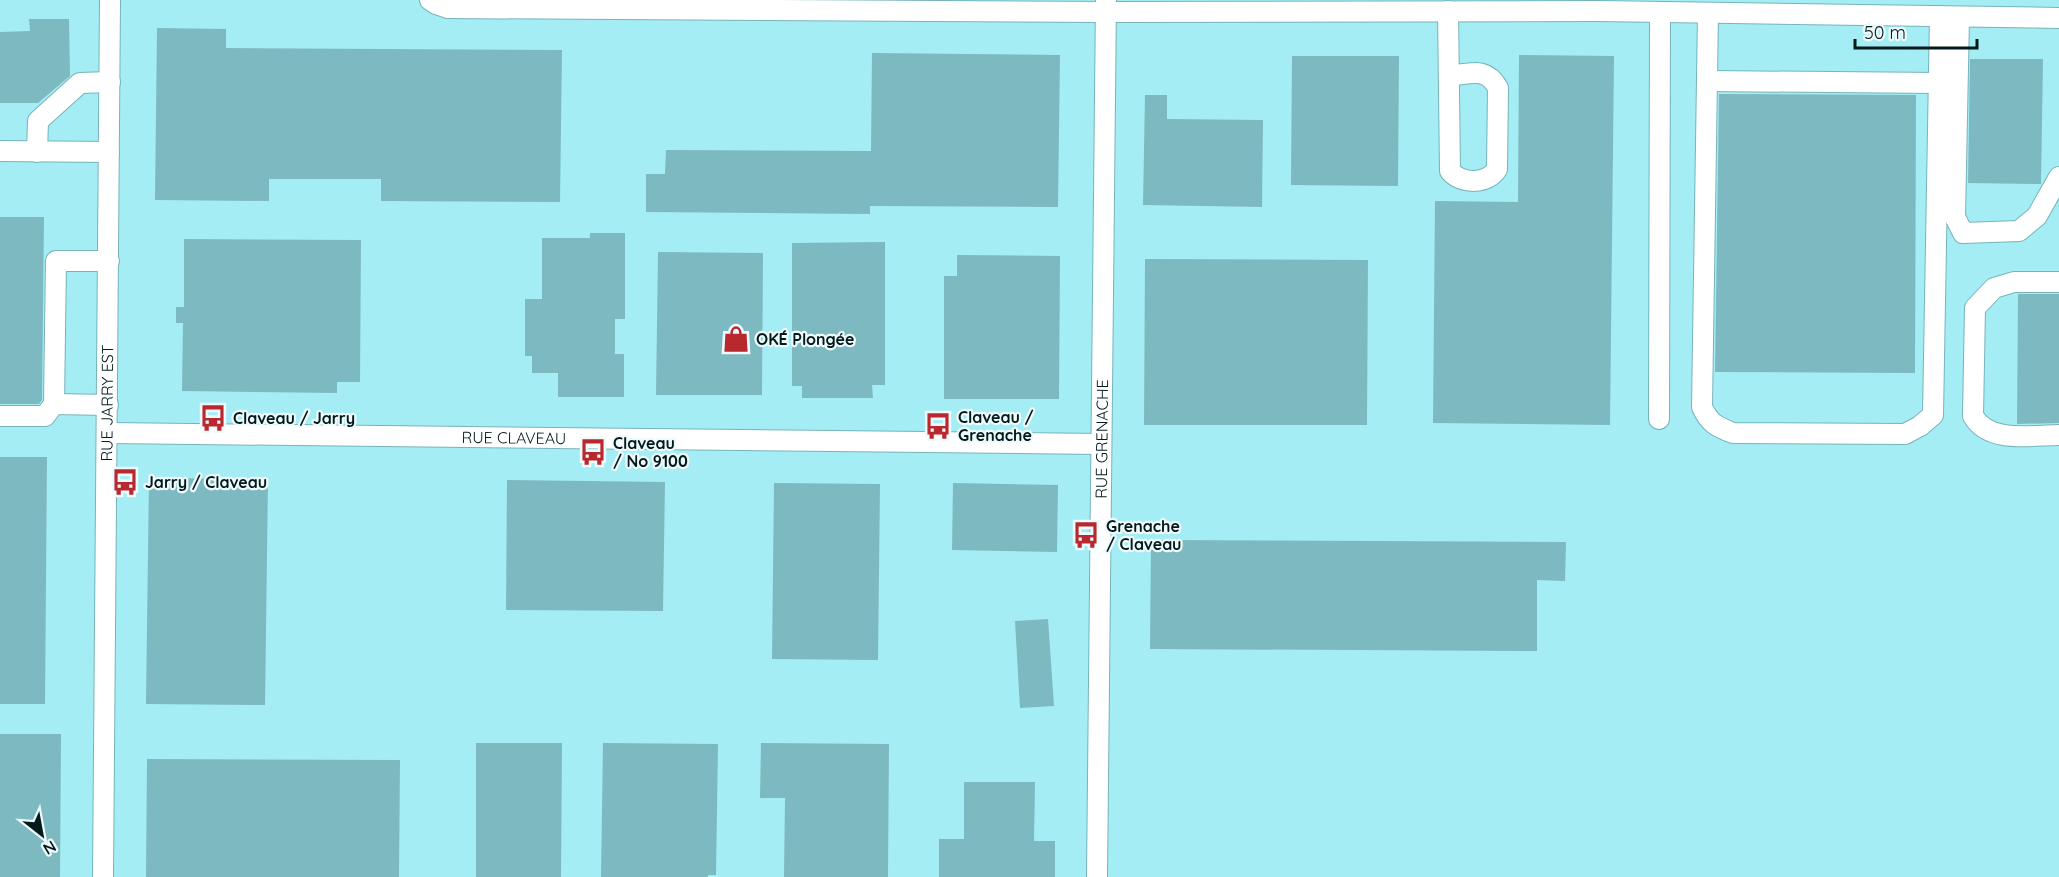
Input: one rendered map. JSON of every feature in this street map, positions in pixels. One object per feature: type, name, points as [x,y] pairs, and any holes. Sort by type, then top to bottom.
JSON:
[{"type":"street","name":"RUE JARRY EST","points":[[103,877],[110,0]]},
{"type":"street","points":[[430,0],[448,8],[599,4],[1106,6],[1448,11],[1598,6],[1660,12],[1708,13],[1786,7],[1857,8],[1950,17],[2055,12]]},
{"type":"street","name":"RUE GRENACHE","points":[[1097,877],[1106,6]]},
{"type":"street","points":[[1448,11],[1450,171],[1461,180],[1484,180],[1494,175],[1497,169],[1498,88],[1493,78],[1484,73],[1449,76]]},
{"type":"street","points":[[1659,419],[1660,12]]},
{"type":"street","points":[[1708,13],[1702,407],[1707,419],[1715,426],[1733,433],[1905,434],[1920,426],[1933,415],[1940,83],[1950,17]]},
{"type":"street","points":[[1950,17],[1955,217],[1963,233],[2019,231],[2037,216],[2059,177]]},
{"type":"street","points":[[1707,81],[1940,83]]},
{"type":"street","points":[[37,152],[38,121],[80,83],[110,82]]},
{"type":"street","points":[[0,151],[110,152]]},
{"type":"street","points":[[0,416],[45,416],[54,404],[56,261],[109,261]]},
{"type":"street","points":[[2059,282],[2014,282],[1994,288],[1975,308],[1973,416],[1978,426],[1996,435],[2059,435]]},
{"type":"street","points":[[54,404],[108,405]]},
{"type":"street","name":"RUE CLAVEAU","points":[[108,434],[1101,444]]},
{"type":"shaded area","points":[[0,0],[2059,0],[2059,877],[0,877]]},
{"type":"building","points":[[29,19],[69,19],[70,76],[38,103],[0,103],[0,32],[30,31]]},
{"type":"building","points":[[157,28],[226,29],[226,48],[562,50],[560,202],[381,201],[381,179],[269,179],[269,201],[155,200]]},
{"type":"building","points":[[872,53],[1060,55],[1058,207],[870,206],[870,214],[646,212],[646,174],[665,174],[666,150],[871,151]]},
{"type":"building","points":[[1519,55],[1614,56],[1610,425],[1433,423],[1435,201],[1518,202]]},
{"type":"building","points":[[1292,56],[1399,56],[1398,186],[1291,185]]},
{"type":"building","points":[[1970,59],[2043,59],[2041,184],[1968,183]]},
{"type":"building","points":[[1719,94],[1916,95],[1915,373],[1715,372]]},
{"type":"building","points":[[1145,95],[1167,95],[1167,119],[1263,120],[1262,207],[1143,205]]},
{"type":"building","points":[[0,217],[44,217],[42,400],[39,404],[0,404]]},
{"type":"building","points":[[590,233],[625,233],[625,319],[615,319],[615,354],[624,354],[624,397],[558,397],[558,373],[532,373],[532,356],[525,356],[525,299],[542,299],[542,238],[590,238]]},
{"type":"building","points":[[184,239],[361,240],[360,382],[337,382],[337,393],[182,391],[183,323],[176,323],[176,307],[184,307]]},
{"type":"building","points":[[885,242],[885,385],[872,385],[873,398],[802,398],[802,386],[792,386],[792,243]]},
{"type":"building","points":[[658,252],[763,253],[762,395],[656,395]]},
{"type":"building","points":[[957,255],[1060,256],[1059,399],[944,399],[944,276],[957,276]]},
{"type":"building","points":[[1145,259],[1368,260],[1367,425],[1144,425]]},
{"type":"building","points":[[2018,294],[2059,294],[2059,423],[2017,424]]},
{"type":"building","points":[[0,457],[47,457],[45,704],[0,704]]},
{"type":"building","points":[[149,478],[268,479],[265,705],[146,704]]},
{"type":"building","points":[[507,480],[665,482],[663,611],[506,610]]},
{"type":"building","points":[[774,483],[880,484],[878,660],[772,659]]},
{"type":"building","points":[[953,483],[1058,485],[1057,552],[952,550]]},
{"type":"building","points":[[1151,540],[1566,542],[1565,581],[1537,580],[1537,651],[1150,649]]},
{"type":"building","points":[[1048,619],[1054,706],[1020,708],[1015,621]]},
{"type":"building","points":[[0,734],[61,734],[60,877],[0,877]]},
{"type":"building","points":[[476,743],[562,743],[561,877],[476,877]]},
{"type":"building","points":[[603,743],[718,744],[716,875],[708,875],[708,877],[601,877]]},
{"type":"building","points":[[761,743],[889,744],[888,877],[784,877],[785,798],[760,798]]},
{"type":"building","points":[[147,759],[400,760],[399,877],[146,877]]},
{"type":"building","points":[[964,782],[1035,782],[1034,841],[1055,841],[1055,877],[939,877],[939,839],[964,839]]},
{"type":"place","name":"OKÉ Plongée","points":[[736,339]]},
{"type":"place","name":"Claveau / Jarry","points":[[213,418]]},
{"type":"place","name":"Claveau / Grenache","points":[[938,426]]},
{"type":"place","name":"Claveau / No 9100","points":[[593,452]]},
{"type":"place","name":"Jarry / Claveau","points":[[125,482]]},
{"type":"place","name":"Grenache / Claveau","points":[[1086,535]]}]
